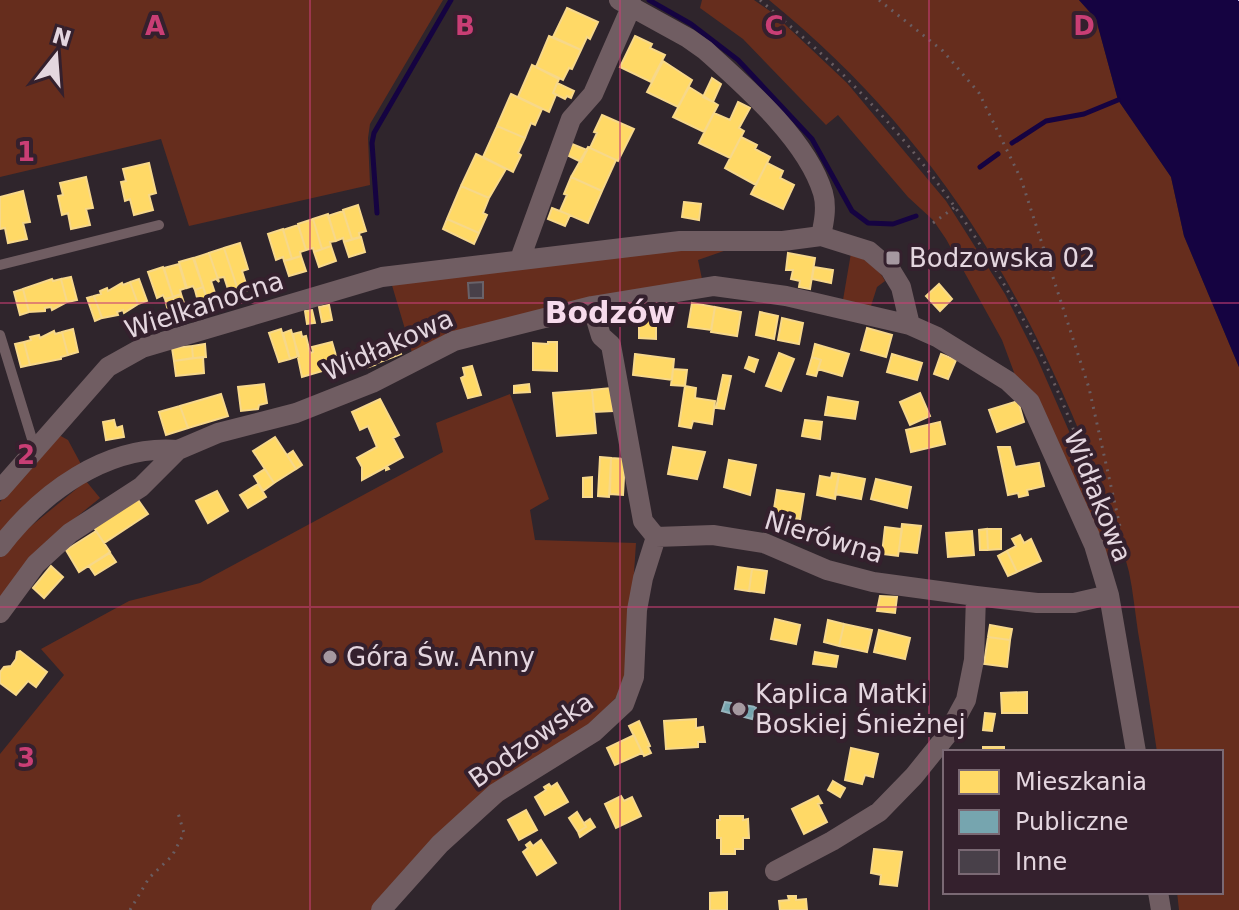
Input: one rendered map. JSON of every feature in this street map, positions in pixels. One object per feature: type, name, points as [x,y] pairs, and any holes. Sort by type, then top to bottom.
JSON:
[{"type":"street","points":[[520,259],[571,119],[593,94],[625,3],[705,50],[798,143],[824,195],[825,218],[821,236]]},
{"type":"street","name":"Widłakowa","points":[[382,277],[680,241],[783,241],[821,236],[869,251],[890,269],[901,287],[910,325]]},
{"type":"street","name":"Wielkanocna","points":[[0,490],[108,367],[142,348],[382,277]]},
{"type":"street","name":"Widłakowa","points":[[0,613],[36,564],[70,533],[141,487],[178,450],[218,433],[296,413],[372,383],[454,341],[592,306],[714,286],[786,296],[910,325],[937,337],[1008,381],[1030,402],[1094,545],[1109,595],[1136,750]]},
{"type":"street","points":[[592,306],[601,336],[611,345],[643,521],[656,537]]},
{"type":"street","points":[[0,547],[40,504],[95,466],[137,452],[160,448],[178,450]]},
{"type":"street","name":"Nierówna","points":[[656,537],[713,535],[764,543],[827,570],[873,582],[976,596],[1037,603],[1074,603],[1109,595]]},
{"type":"street","name":"Bodzowska","points":[[381,910],[440,844],[496,793],[594,732],[624,704],[634,677],[637,610],[643,578],[656,537]]},
{"type":"street","points":[[775,871],[879,812],[914,776],[947,735],[966,700],[974,660],[976,596]]},
{"type":"lane","points":[[0,265],[159,225]]},
{"type":"lane","points":[[0,335],[36,452]]},
{"type":"path","points":[[760,0],[857,88],[955,207],[1013,301],[1049,368],[1087,460],[1107,528]]},
{"type":"path","points":[[879,0],[943,51],[979,93],[1021,179],[1089,388],[1121,531],[1115,555],[1111,541]]},
{"type":"path","points":[[933,223],[955,207]]},
{"type":"path","points":[[130,910],[149,878],[172,856],[184,833],[178,813]]},
{"type":"shaded area","points":[[0,0],[443,0],[370,124],[370,185],[189,226],[161,139],[0,177]]},
{"type":"shaded area","points":[[702,0],[754,0],[774,14],[847,83],[946,201],[1005,294],[1037,358],[1079,454],[1110,551],[1108,559],[1015,375],[1002,340],[933,220],[908,197],[838,115],[826,125],[743,39],[700,8]]},
{"type":"shaded area","points":[[769,0],[1079,0],[1096,19],[1118,100],[1171,177],[1184,236],[1239,367],[1239,910],[1179,910],[1177,894],[1223,894],[1223,750],[1157,750],[1130,579],[1117,531],[1071,412],[1043,351],[1014,294],[946,187],[908,137],[820,44]]},
{"type":"shaded area","points":[[1079,0],[1239,0],[1239,367],[1184,236],[1171,177],[1118,100],[1096,19]]},
{"type":"shaded area","points":[[683,245],[741,245],[698,260],[702,279],[413,356],[391,282]]},
{"type":"shaded area","points":[[851,253],[871,264],[885,281],[877,287],[871,306],[843,300]]},
{"type":"shaded area","points":[[510,394],[549,499],[530,510],[535,540],[636,543],[628,662],[621,692],[585,731],[373,910],[0,910],[0,754],[64,675],[41,649],[129,601],[200,583],[443,452],[436,423]]},
{"type":"shaded area","points":[[59,435],[68,440],[82,466],[0,538],[0,502]]},
{"type":"shaded area","points":[[86,481],[100,498],[68,524],[0,608],[0,557],[14,540]]},
{"type":"building: Mieszkania","points":[[567,8],[598,22],[581,50],[553,37]]},
{"type":"building: Mieszkania","points":[[549,36],[581,50],[563,80],[536,67]]},
{"type":"building: Mieszkania","points":[[635,36],[665,55],[651,82],[620,67]]},
{"type":"building: Mieszkania","points":[[663,61],[692,80],[678,107],[647,92]]},
{"type":"building: Mieszkania","points":[[532,65],[559,79],[549,112],[518,97]]},
{"type":"building: Mieszkania","points":[[712,78],[721,84],[713,102],[703,97]]},
{"type":"building: Mieszkania","points":[[557,83],[574,91],[571,98],[567,96],[565,99],[553,93]]},
{"type":"building: Mieszkania","points":[[689,87],[718,105],[704,132],[673,117]]},
{"type":"building: Mieszkania","points":[[511,94],[542,109],[535,125],[531,123],[525,138],[497,126]]},
{"type":"building: Mieszkania","points":[[738,102],[750,108],[739,128],[744,131],[730,158],[699,143],[714,113],[730,120]]},
{"type":"building: Mieszkania","points":[[602,115],[634,129],[618,161],[590,148]]},
{"type":"building: Mieszkania","points":[[497,126],[525,138],[513,172],[483,157]]},
{"type":"building: Mieszkania","points":[[741,137],[757,145],[755,149],[770,157],[756,185],[725,168]]},
{"type":"building: Mieszkania","points":[[572,144],[587,150],[581,162],[567,155]]},
{"type":"building: Mieszkania","points":[[588,147],[616,160],[602,191],[571,177]]},
{"type":"building: Mieszkania","points":[[476,154],[506,169],[489,198],[461,186]]},
{"type":"building: Mieszkania","points":[[149,163],[156,193],[149,195],[153,210],[134,215],[130,199],[125,201],[121,182],[126,181],[123,169]]},
{"type":"building: Mieszkania","points":[[767,163],[783,171],[780,178],[794,185],[783,209],[751,194]]},
{"type":"building: Mieszkania","points":[[86,177],[93,208],[86,209],[90,225],[71,229],[68,213],[62,215],[58,196],[63,195],[60,183]]},
{"type":"building: Mieszkania","points":[[571,177],[602,191],[588,223],[560,211]]},
{"type":"building: Mieszkania","points":[[461,186],[489,198],[483,213],[487,215],[479,233],[447,219]]},
{"type":"building: Mieszkania","points":[[23,191],[30,222],[23,223],[27,239],[8,243],[5,228],[0,229],[0,197]]},
{"type":"building: Mieszkania","points":[[684,202],[701,204],[699,220],[682,217]]},
{"type":"building: Mieszkania","points":[[358,205],[366,231],[352,239],[343,210]]},
{"type":"building: Mieszkania","points":[[552,208],[570,215],[565,226],[548,219]]},
{"type":"building: Mieszkania","points":[[343,211],[352,239],[344,242],[343,238],[336,241],[328,216]]},
{"type":"building: Mieszkania","points":[[328,214],[336,241],[322,249],[313,219]]},
{"type":"building: Mieszkania","points":[[313,219],[322,249],[314,252],[313,248],[306,250],[298,224]]},
{"type":"building: Mieszkania","points":[[447,219],[479,233],[474,244],[443,229]]},
{"type":"building: Mieszkania","points":[[298,225],[306,250],[292,259],[283,230]]},
{"type":"building: Mieszkania","points":[[283,229],[292,259],[284,261],[283,257],[276,260],[268,234]]},
{"type":"building: Mieszkania","points":[[361,237],[365,252],[349,257],[344,242]]},
{"type":"building: Mieszkania","points":[[240,243],[248,269],[242,271],[248,290],[239,293],[224,248]]},
{"type":"building: Mieszkania","points":[[331,246],[336,261],[319,267],[314,252]]},
{"type":"building: Mieszkania","points":[[224,248],[239,293],[230,295],[224,277],[218,278],[219,282],[209,253]]},
{"type":"building: Mieszkania","points":[[209,253],[219,282],[216,279],[211,281],[217,299],[208,302],[194,258]]},
{"type":"building: Mieszkania","points":[[788,253],[815,258],[810,289],[799,287],[800,281],[791,279],[793,270],[786,270]]},
{"type":"building: Mieszkania","points":[[301,256],[306,271],[289,276],[284,261]]},
{"type":"building: Mieszkania","points":[[193,258],[203,287],[195,290],[193,286],[187,288],[179,262]]},
{"type":"building: Mieszkania","points":[[179,264],[186,288],[173,297],[164,268]]},
{"type":"building: Mieszkania","points":[[163,267],[173,297],[165,299],[163,295],[157,298],[148,272]]},
{"type":"building: Mieszkania","points":[[814,267],[833,270],[831,283],[812,279]]},
{"type":"building: Mieszkania","points":[[71,277],[77,300],[67,302],[61,279]]},
{"type":"building: Mieszkania","points":[[61,279],[67,302],[52,310],[51,307],[45,308],[45,311],[29,312],[23,289]]},
{"type":"building: Mieszkania","points":[[139,279],[147,301],[138,304],[130,282]]},
{"type":"building: Mieszkania","points":[[130,282],[138,304],[124,313],[123,310],[117,312],[118,315],[102,318],[94,296],[107,288],[108,291]]},
{"type":"building: Mieszkania","points":[[939,284],[952,299],[940,311],[926,296]]},
{"type":"building: Mieszkania","points":[[203,287],[208,302],[199,305],[195,290]]},
{"type":"building: Mieszkania","points":[[23,289],[29,312],[20,315],[14,292]]},
{"type":"building: Mieszkania","points":[[181,294],[186,309],[178,312],[173,297]]},
{"type":"building: Mieszkania","points":[[94,296],[102,318],[95,321],[87,298]]},
{"type":"building: Mieszkania","points":[[173,297],[178,312],[169,315],[165,299]]},
{"type":"building: Mieszkania","points":[[692,303],[715,307],[711,330],[688,327]]},
{"type":"building: Mieszkania","points":[[329,305],[332,320],[322,322],[319,307]]},
{"type":"building: Mieszkania","points":[[715,307],[741,312],[737,336],[711,332]]},
{"type":"building: Mieszkania","points":[[312,310],[315,323],[307,324],[305,311]]},
{"type":"building: Mieszkania","points":[[760,312],[778,316],[774,339],[756,335]]},
{"type":"building: Mieszkania","points":[[639,313],[656,313],[656,339],[639,338]]},
{"type":"building: Mieszkania","points":[[782,318],[803,323],[799,344],[778,340]]},
{"type":"building: Mieszkania","points":[[867,328],[892,335],[886,357],[861,350]]},
{"type":"building: Mieszkania","points":[[73,329],[78,352],[68,355],[62,332]]},
{"type":"building: Mieszkania","points":[[281,329],[290,359],[279,362],[269,333]]},
{"type":"building: Mieszkania","points":[[291,330],[299,356],[290,359],[283,333]]},
{"type":"building: Mieszkania","points":[[54,331],[55,334],[62,332],[68,355],[30,365],[24,342],[31,340],[30,337],[39,335],[40,338]]},
{"type":"building: Mieszkania","points":[[301,332],[302,337],[306,336],[310,353],[313,352],[312,347],[332,342],[339,366],[302,377],[293,334]]},
{"type":"building: Mieszkania","points":[[396,341],[401,354],[375,364],[370,351]]},
{"type":"building: Mieszkania","points":[[24,342],[30,365],[21,367],[15,344]]},
{"type":"building: Mieszkania","points":[[557,342],[557,371],[533,370],[533,343]]},
{"type":"building: Mieszkania","points":[[205,344],[206,357],[193,358],[192,346]]},
{"type":"building: Mieszkania","points":[[815,344],[849,354],[842,376],[818,369],[821,360],[812,357]]},
{"type":"building: Mieszkania","points":[[192,346],[193,358],[174,361],[172,348]]},
{"type":"building: Mieszkania","points":[[367,346],[375,365],[366,368],[359,350]]},
{"type":"building: Mieszkania","points":[[779,353],[794,359],[781,391],[766,386]]},
{"type":"building: Mieszkania","points":[[635,354],[674,359],[672,380],[633,375]]},
{"type":"building: Mieszkania","points":[[892,354],[922,363],[917,380],[887,372]]},
{"type":"building: Mieszkania","points":[[941,354],[956,360],[948,379],[934,374]]},
{"type":"building: Mieszkania","points":[[203,357],[204,373],[176,376],[174,361]]},
{"type":"building: Mieszkania","points":[[749,357],[758,360],[754,372],[745,368]]},
{"type":"building: Mieszkania","points":[[812,357],[821,360],[816,376],[807,374]]},
{"type":"building: Mieszkania","points":[[472,366],[481,395],[468,398],[461,378],[465,376],[463,368]]},
{"type":"building: Mieszkania","points":[[673,369],[687,370],[685,386],[671,385]]},
{"type":"building: Mieszkania","points":[[723,375],[731,376],[724,409],[716,408]]},
{"type":"building: Mieszkania","points":[[264,384],[267,403],[259,405],[258,409],[241,411],[238,387]]},
{"type":"building: Mieszkania","points":[[529,384],[530,392],[514,393],[514,386]]},
{"type":"building: Mieszkania","points":[[685,386],[696,388],[695,398],[715,401],[712,424],[693,421],[691,428],[679,426]]},
{"type":"building: Mieszkania","points":[[611,388],[613,411],[594,412],[592,390]]},
{"type":"building: Mieszkania","points":[[592,390],[596,433],[557,436],[553,393]]},
{"type":"building: Mieszkania","points":[[920,393],[930,416],[910,425],[900,402]]},
{"type":"building: Mieszkania","points":[[221,394],[228,416],[188,428],[180,406]]},
{"type":"building: Mieszkania","points":[[828,397],[858,402],[855,419],[825,415]]},
{"type":"building: Mieszkania","points":[[380,399],[399,435],[393,438],[403,457],[387,466],[389,469],[386,470],[386,467],[362,480],[362,467],[357,458],[377,447],[368,426],[360,430],[352,412]]},
{"type":"building: Mieszkania","points":[[1018,401],[1024,422],[997,432],[989,410]]},
{"type":"building: Mieszkania","points":[[180,406],[188,428],[166,435],[159,412]]},
{"type":"building: Mieszkania","points":[[114,420],[116,428],[122,426],[124,437],[106,440],[103,422]]},
{"type":"building: Mieszkania","points":[[805,420],[822,422],[820,439],[802,436]]},
{"type":"building: Mieszkania","points":[[940,422],[945,444],[911,452],[906,430]]},
{"type":"building: Mieszkania","points":[[275,437],[296,469],[274,483],[253,451]]},
{"type":"building: Mieszkania","points":[[673,447],[705,452],[697,479],[668,474]]},
{"type":"building: Mieszkania","points":[[998,447],[1010,447],[1015,467],[1039,463],[1044,486],[1027,490],[1028,495],[1008,495]]},
{"type":"building: Mieszkania","points":[[293,451],[302,465],[296,469],[287,455]]},
{"type":"building: Mieszkania","points":[[600,457],[611,458],[609,497],[598,496]]},
{"type":"building: Mieszkania","points":[[611,458],[625,459],[623,495],[610,494]]},
{"type":"building: Mieszkania","points":[[729,460],[756,465],[750,495],[724,487]]},
{"type":"building: Mieszkania","points":[[265,469],[274,483],[263,491],[254,476]]},
{"type":"building: Mieszkania","points":[[832,473],[839,474],[835,499],[817,495],[820,476],[831,478]]},
{"type":"building: Mieszkania","points":[[839,474],[865,479],[861,499],[835,494]]},
{"type":"building: Mieszkania","points":[[592,477],[592,497],[583,497],[583,478]]},
{"type":"building: Mieszkania","points":[[876,479],[911,487],[907,508],[871,499]]},
{"type":"building: Mieszkania","points":[[258,484],[266,497],[248,508],[240,495]]},
{"type":"building: Mieszkania","points":[[777,490],[804,494],[800,519],[773,515]]},
{"type":"building: Mieszkania","points":[[217,491],[228,511],[208,523],[196,501]]},
{"type":"building: Mieszkania","points":[[136,497],[148,514],[104,543],[93,526]]},
{"type":"building: Mieszkania","points":[[902,524],[921,526],[917,553],[899,551]]},
{"type":"building: Mieszkania","points":[[885,527],[902,529],[898,556],[882,554]]},
{"type":"building: Mieszkania","points":[[987,529],[988,550],[980,550],[979,530]]},
{"type":"building: Mieszkania","points":[[987,529],[1001,529],[1001,549],[988,550]]},
{"type":"building: Mieszkania","points":[[96,531],[110,552],[79,572],[66,550]]},
{"type":"building: Mieszkania","points":[[972,531],[974,555],[948,557],[946,533]]},
{"type":"building: Mieszkania","points":[[1020,535],[1024,543],[1031,539],[1041,561],[1017,572],[1007,551],[1016,546],[1012,539]]},
{"type":"building: Mieszkania","points":[[1007,551],[1017,572],[1008,576],[998,556]]},
{"type":"building: Mieszkania","points":[[110,553],[116,562],[95,575],[89,566]]},
{"type":"building: Mieszkania","points":[[51,566],[63,577],[44,598],[33,588]]},
{"type":"building: Mieszkania","points":[[738,567],[752,569],[749,591],[735,589]]},
{"type":"building: Mieszkania","points":[[752,569],[767,571],[764,593],[749,591]]},
{"type":"building: Mieszkania","points":[[880,596],[897,597],[895,613],[877,611]]},
{"type":"building: Mieszkania","points":[[775,619],[800,625],[796,644],[771,639]]},
{"type":"building: Mieszkania","points":[[828,620],[844,624],[839,646],[824,642]]},
{"type":"building: Mieszkania","points":[[844,624],[872,630],[867,652],[839,646]]},
{"type":"building: Mieszkania","points":[[990,625],[1012,629],[1010,640],[988,637]]},
{"type":"building: Mieszkania","points":[[879,630],[910,638],[905,659],[874,652]]},
{"type":"building: Mieszkania","points":[[988,637],[1010,640],[1007,667],[984,664]]},
{"type":"building: Mieszkania","points":[[20,651],[47,672],[36,687],[28,681],[16,695],[0,683],[0,672],[4,667],[11,666]]},
{"type":"building: Mieszkania","points":[[815,652],[838,656],[836,667],[813,664]]},
{"type":"building: Mieszkania","points":[[1027,692],[1027,713],[1002,713],[1001,693]]},
{"type":"building: Mieszkania","points":[[985,713],[995,714],[992,731],[983,730]]},
{"type":"building: Mieszkania","points":[[696,719],[696,728],[703,727],[705,742],[698,742],[698,747],[666,749],[664,721]]},
{"type":"building: Mieszkania","points":[[639,721],[651,753],[644,756],[629,726]]},
{"type":"building: Mieszkania","points":[[634,735],[642,753],[615,765],[607,748]]},
{"type":"building: Mieszkania","points":[[983,747],[1004,747],[1004,750],[983,750]]},
{"type":"building: Mieszkania","points":[[851,748],[878,754],[873,777],[865,775],[862,784],[845,780]]},
{"type":"building: Mieszkania","points":[[833,781],[845,788],[840,797],[828,790]]},
{"type":"building: Mieszkania","points":[[557,783],[568,802],[545,815],[535,797],[546,790],[544,787]]},
{"type":"building: Mieszkania","points":[[621,796],[624,801],[632,797],[641,816],[616,828],[605,804]]},
{"type":"building: Mieszkania","points":[[818,796],[822,803],[818,804],[827,822],[804,834],[792,809]]},
{"type":"building: Mieszkania","points":[[526,810],[537,830],[519,840],[508,820]]},
{"type":"building: Mieszkania","points":[[577,812],[586,827],[578,832],[569,818]]},
{"type":"building: Mieszkania","points":[[720,816],[743,816],[743,820],[748,819],[749,838],[743,838],[743,849],[735,849],[735,854],[721,854],[721,838],[717,838],[717,820]]},
{"type":"building: Mieszkania","points":[[590,819],[595,827],[580,837],[578,832],[586,827],[584,823]]},
{"type":"building: Mieszkania","points":[[541,840],[556,863],[537,875],[523,852],[530,842],[533,846]]},
{"type":"building: Mieszkania","points":[[874,849],[902,852],[897,886],[880,884],[881,875],[871,873]]},
{"type":"building: Mieszkania","points":[[727,892],[727,910],[710,910],[710,893]]},
{"type":"building: Mieszkania","points":[[788,896],[796,896],[796,900],[806,899],[807,910],[780,910],[779,901],[789,900]]},
{"type":"building: Publiczne","name":"Kaplica Matki Boskiej Śnieżnej","points":[[725,702],[756,707],[752,719],[722,711]]},
{"type":"building: Inne","points":[[483,282],[483,298],[469,298],[468,283]]},
{"type":"waterway","points":[[377,213],[374,133],[451,0]]},
{"type":"waterway","points":[[649,0],[691,24],[738,60],[812,139],[852,211],[868,223],[893,224],[916,216]]},
{"type":"waterway","points":[[1012,143],[1046,121],[1084,114],[1118,100]]},
{"type":"waterway","points":[[980,167],[998,154]]},
{"type":"place","name":"Bodzowska 02","points":[[893,258]]},
{"type":"place","name":"Góra Św. Anny","points":[[330,657]]},
{"type":"place","name":"Kaplica Matki Boskiej Śnieżnej","points":[[739,709]]},
{"type":"district","name":"Bodzów","points":[[610,313]]}]
